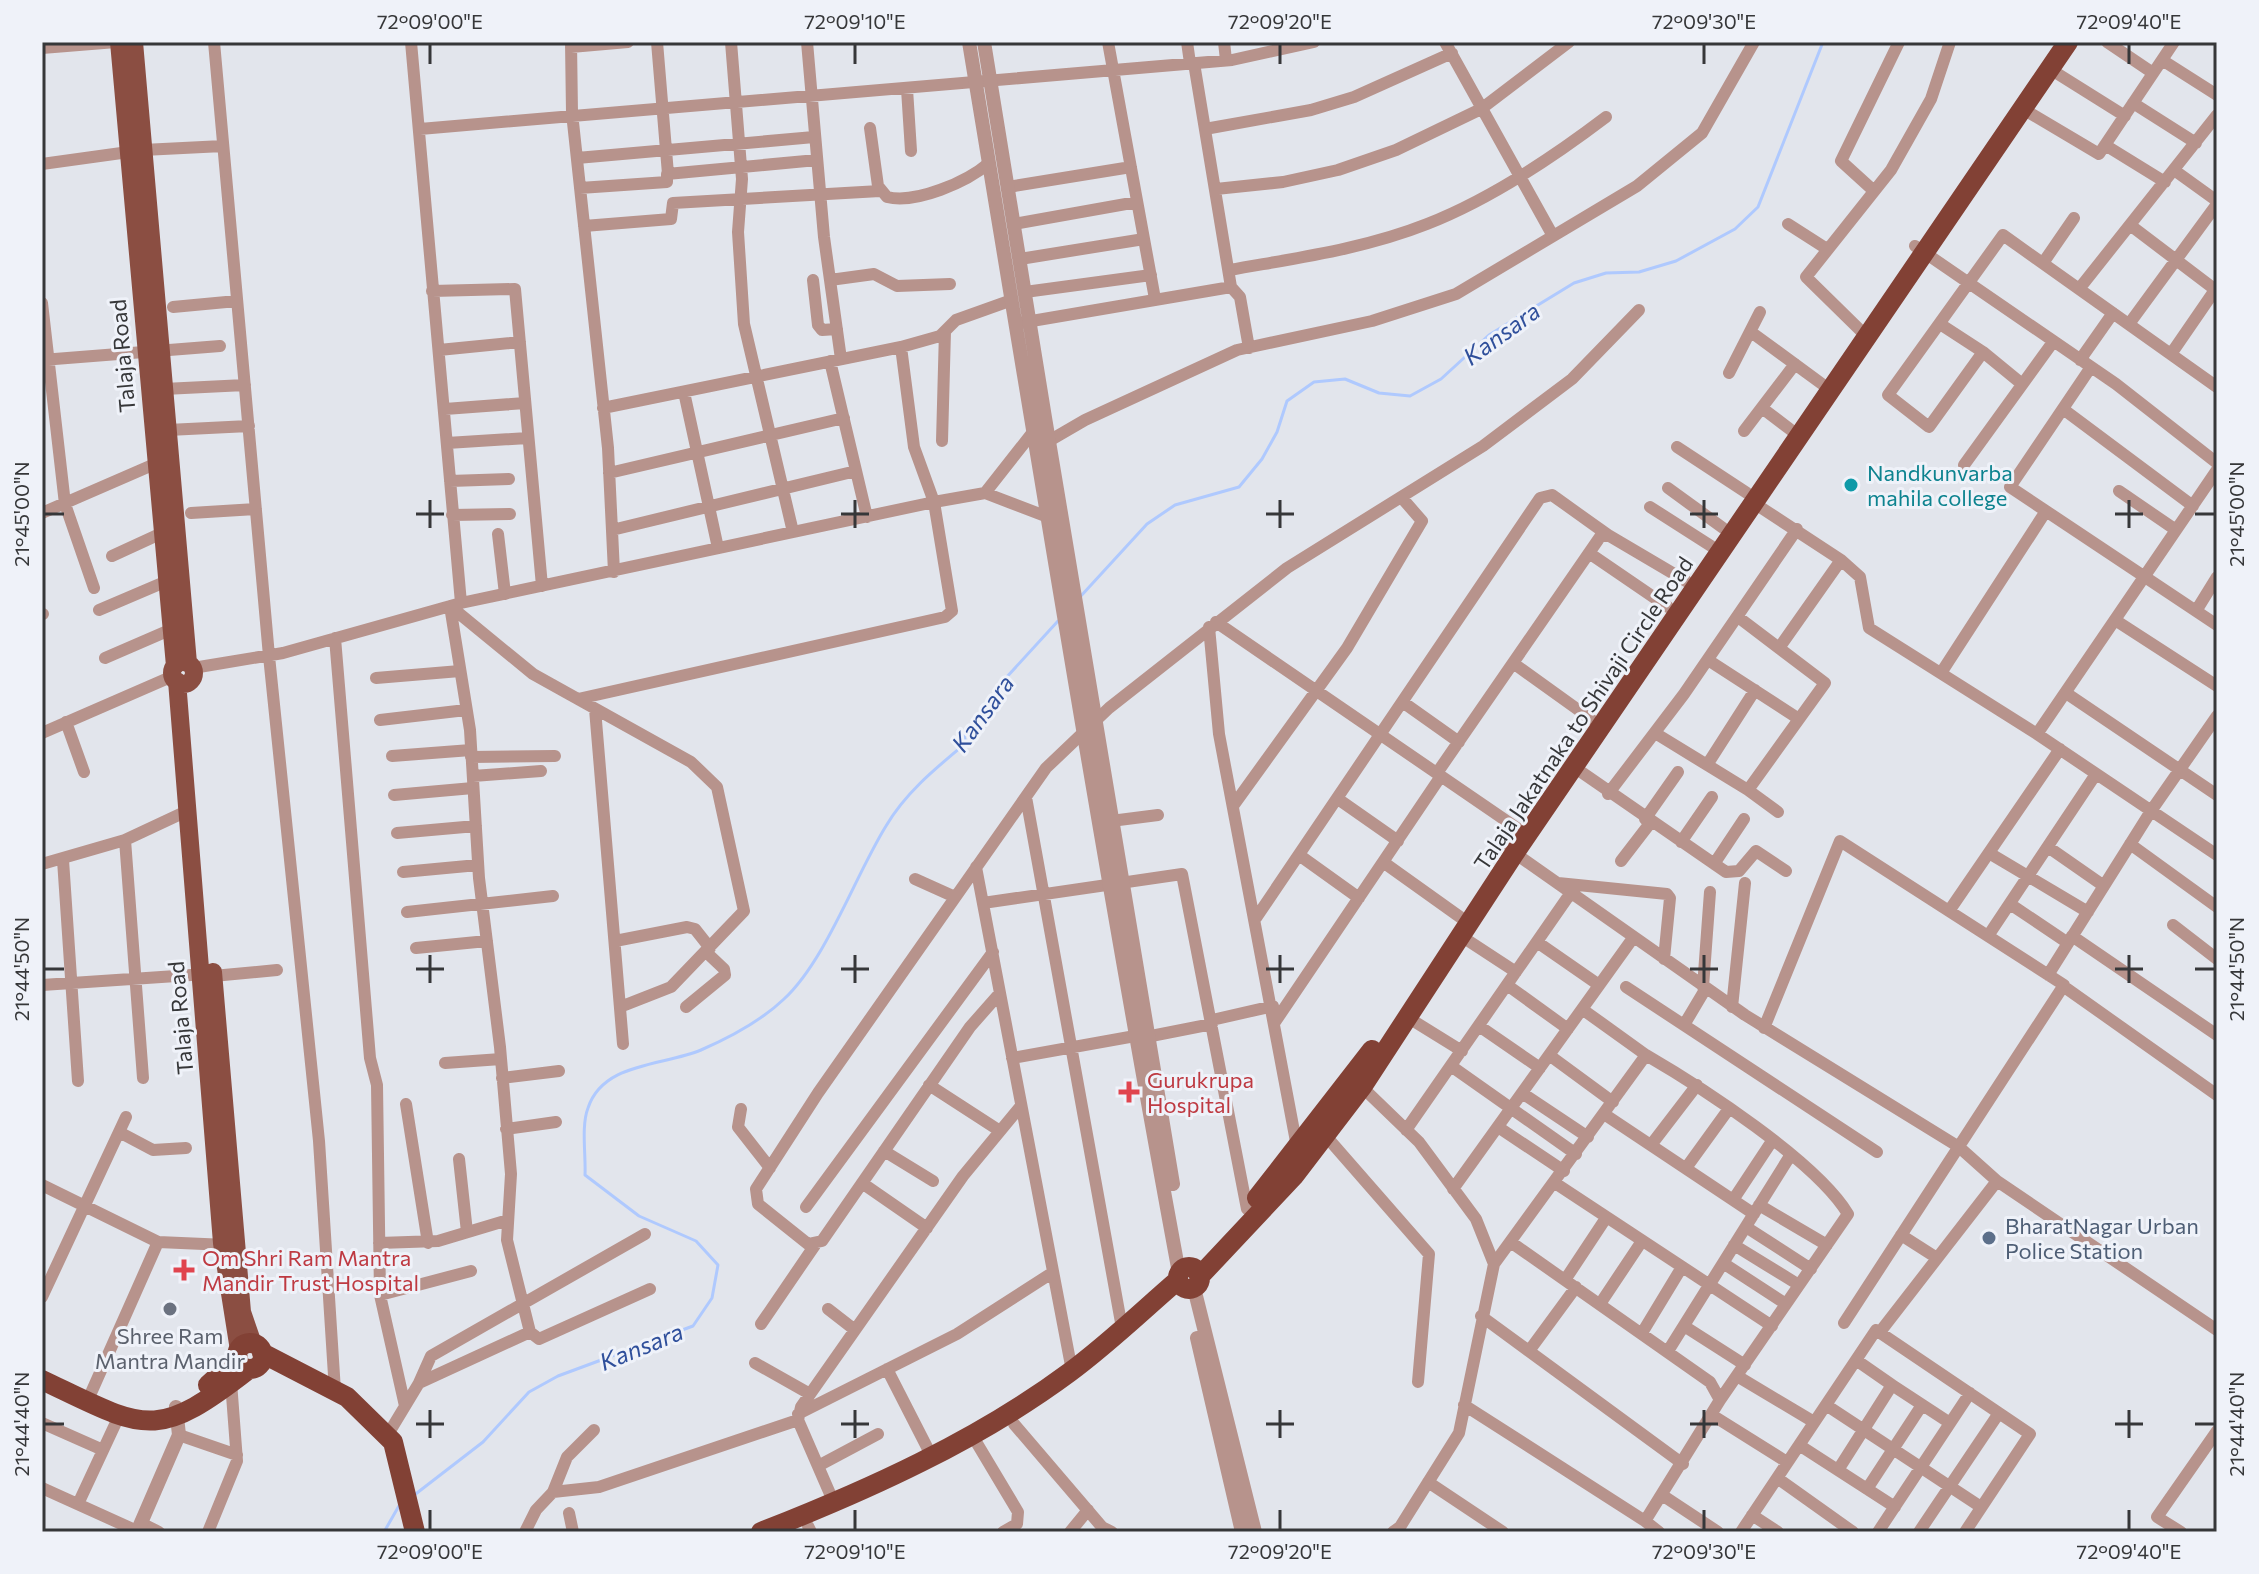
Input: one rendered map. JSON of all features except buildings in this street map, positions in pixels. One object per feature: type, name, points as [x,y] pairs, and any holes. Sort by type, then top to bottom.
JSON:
[{"type":"highway","name":"Talaja Jakatnaka to Shivaji Circle Road","points":[[803,1530],[974,1440],[1072,1371],[1187,1279],[1298,1150],[1460,927],[1510,850],[1574,767],[2057,42]]},
{"type":"highway","name":"Talaja Jakatnaka to Shivaji Circle Road","points":[[1523,832],[1591,719],[1668,607],[1723,528],[1751,498],[1822,384],[2023,109],[2068,42]]},
{"type":"highway","name":"Talaja Jakatnaka to Shivaji Circle Road","points":[[761,1532],[834,1503],[931,1455],[1014,1424],[1112,1353],[1287,1184],[1362,1087],[1460,927]]},
{"type":"highway","points":[[250,1356],[335,1391],[351,1400],[367,1416],[392,1444],[415,1532]]},
{"type":"highway","points":[[42,1380],[119,1416],[154,1423],[178,1420],[231,1382],[250,1356]]},
{"type":"highway","points":[[250,1356],[367,1416]]},
{"type":"highway","points":[[178,1420],[198,1394],[250,1356]]},
{"type":"highway","points":[[42,1371],[141,1414],[157,1414],[178,1420]]},
{"type":"main road","name":"Talaja Road","points":[[117,42],[136,151]]},
{"type":"main road","name":"Talaja Road","points":[[134,42],[136,151],[230,1246],[250,1356]]},
{"type":"main road","name":"Talaja Road","points":[[153,350],[164,389],[168,430],[163,460],[162,533],[172,629],[182,673],[187,811],[209,974]]},
{"type":"street","points":[[42,48],[117,42]]},
{"type":"street","points":[[214,42],[269,656],[319,1141],[335,1391]]},
{"type":"street","points":[[411,42],[445,409],[460,671],[471,754],[478,865],[511,1174],[507,1240],[530,1332],[539,1339],[650,1289]]},
{"type":"street","points":[[614,572],[609,473],[572,113],[571,45],[628,42]]},
{"type":"street","points":[[580,188],[667,182],[657,42]]},
{"type":"street","points":[[731,42],[741,167],[739,278],[755,376],[793,532]]},
{"type":"street","points":[[807,42],[820,195],[837,329],[836,360],[844,418],[867,517]]},
{"type":"street","points":[[969,42],[983,83],[1008,187],[1020,259],[1019,296]]},
{"type":"street","points":[[984,42],[983,83],[989,163],[1019,296],[1076,641],[1111,821],[1113,882]]},
{"type":"street","points":[[1108,42],[1155,299]]},
{"type":"street","points":[[1187,42],[1216,189],[1231,287],[1240,297],[1249,348]]},
{"type":"street","points":[[1224,42],[1226,60]]},
{"type":"street","points":[[420,129],[572,113],[983,83],[1226,60],[1313,42]]},
{"type":"street","points":[[1545,42],[1554,55]]},
{"type":"street","points":[[1216,189],[1283,182],[1338,170],[1396,150],[1481,109],[1569,42]]},
{"type":"street","points":[[1042,445],[1085,420],[1249,348],[1372,321],[1456,294],[1637,186],[1702,133],[1754,42]]},
{"type":"street","points":[[1874,191],[1841,161],[1899,42]]},
{"type":"street","points":[[1860,330],[1806,277],[1891,170],[1931,99],[1950,42]]},
{"type":"street","points":[[2107,42],[2153,73]]},
{"type":"street","points":[[2023,109],[2099,154],[2174,42]]},
{"type":"street","points":[[1205,129],[1311,110],[1354,97],[1449,48],[1553,236]]},
{"type":"street","points":[[2162,60],[2217,95]]},
{"type":"street","points":[[2050,69],[2125,116]]},
{"type":"street","points":[[907,89],[911,151]]},
{"type":"street","points":[[2133,103],[2196,143]]},
{"type":"street","points":[[2079,289],[2217,115]]},
{"type":"street","points":[[1230,270],[1339,251],[1428,224],[1520,177],[1606,117]]},
{"type":"street","points":[[870,128],[880,191]]},
{"type":"street","points":[[577,158],[814,137]]},
{"type":"street","points":[[2105,145],[2165,182]]},
{"type":"street","points":[[42,164],[136,151],[223,146]]},
{"type":"street","points":[[668,174],[817,160]]},
{"type":"street","points":[[584,226],[671,219],[673,203],[880,191],[896,199],[968,179],[989,163]]},
{"type":"street","points":[[1008,187],[1131,167]]},
{"type":"street","points":[[2129,324],[2217,202],[2174,170]]},
{"type":"street","points":[[1014,224],[1137,202]]},
{"type":"street","points":[[2043,263],[2074,218]]},
{"type":"street","points":[[1788,224],[1827,249]]},
{"type":"street","points":[[2130,225],[2216,290],[2171,354]]},
{"type":"street","points":[[1983,352],[1929,427],[1888,395],[2003,235],[2216,383]]},
{"type":"street","points":[[1020,259],[1144,239]]},
{"type":"street","points":[[1919,249],[2091,367],[2217,463]]},
{"type":"street","points":[[830,280],[874,274],[897,286],[950,284]]},
{"type":"street","points":[[603,408],[901,347],[940,336],[956,320],[1019,296],[1151,275]]},
{"type":"street","points":[[813,280],[818,325],[822,330],[837,329]]},
{"type":"street","points":[[1023,322],[1231,287]]},
{"type":"street","points":[[432,291],[515,289],[542,586]]},
{"type":"street","points":[[173,307],[237,301]]},
{"type":"street","points":[[42,303],[44,359],[65,504],[94,588]]},
{"type":"street","points":[[815,1245],[808,1244],[758,1204],[756,1189],[1046,768],[1091,724],[1212,624],[1287,568],[1483,446],[1572,379],[1639,310]]},
{"type":"street","points":[[1729,373],[1760,312]]},
{"type":"street","points":[[2080,360],[2113,313]]},
{"type":"street","points":[[1023,322],[1033,432],[1042,445],[1045,516],[1065,578]]},
{"type":"street","points":[[1940,324],[1983,352],[2022,384]]},
{"type":"street","points":[[942,441],[945,331]]},
{"type":"street","points":[[1751,332],[1822,384]]},
{"type":"street","points":[[439,350],[520,342]]},
{"type":"street","points":[[1964,465],[2053,342]]},
{"type":"street","points":[[44,359],[220,346]]},
{"type":"street","points":[[578,699],[945,617],[954,605],[934,502],[914,447],[901,347]]},
{"type":"street","points":[[1744,431],[1795,364]]},
{"type":"street","points":[[2091,367],[2010,487],[2217,625]]},
{"type":"street","points":[[164,389],[245,385]]},
{"type":"street","points":[[684,392],[718,548]]},
{"type":"street","points":[[445,409],[525,403]]},
{"type":"street","points":[[1762,408],[1791,430]]},
{"type":"street","points":[[2063,409],[2193,506]]},
{"type":"street","points":[[609,473],[844,418]]},
{"type":"street","points":[[168,430],[249,426]]},
{"type":"street","points":[[985,493],[1033,432]]},
{"type":"street","points":[[42,438],[56,436]]},
{"type":"street","points":[[447,443],[528,438]]},
{"type":"street","points":[[1677,447],[1841,560],[1862,580],[1869,628],[2060,749],[2217,855]]},
{"type":"street","points":[[42,513],[163,460]]},
{"type":"street","points":[[2037,734],[2217,470]]},
{"type":"street","points":[[612,530],[856,471]]},
{"type":"street","points":[[450,481],[509,479]]},
{"type":"street","points":[[1668,488],[1723,528]]},
{"type":"street","points":[[2119,491],[2176,530]]},
{"type":"street","points":[[42,733],[182,673],[269,656],[455,604],[985,493],[1045,516]]},
{"type":"street","points":[[1256,918],[1383,735],[1540,498],[1552,495],[1608,535],[1686,581]]},
{"type":"street","points":[[1233,806],[1318,690],[1422,521],[1402,498]]},
{"type":"street","points":[[1650,507],[1711,546]]},
{"type":"street","points":[[191,513],[256,509]]},
{"type":"street","points":[[1941,673],[2046,511]]},
{"type":"street","points":[[452,515],[510,514]]},
{"type":"street","points":[[1608,794],[1708,660],[1797,529]]},
{"type":"street","points":[[112,556],[162,533]]},
{"type":"street","points":[[498,534],[505,594]]},
{"type":"street","points":[[1275,1022],[1398,841],[1459,742],[1513,663],[1600,537],[1608,535]]},
{"type":"street","points":[[1589,553],[1668,607]]},
{"type":"street","points":[[1779,648],[1841,560]]},
{"type":"street","points":[[2196,611],[2217,577]]},
{"type":"street","points":[[99,610],[167,581]]},
{"type":"street","points":[[455,604],[533,674],[691,762],[717,787],[744,911],[671,987],[620,1007]]},
{"type":"street","points":[[1738,617],[1825,683],[1748,790]]},
{"type":"street","points":[[2115,620],[2217,686]]},
{"type":"street","points":[[1212,624],[1318,690],[1523,832]]},
{"type":"street","points":[[1212,624],[1219,734],[1298,1150]]},
{"type":"street","points":[[105,658],[172,629]]},
{"type":"street","points":[[335,638],[370,1058],[377,1085],[380,1295],[405,1406]]},
{"type":"street","points":[[1708,660],[1799,719]]},
{"type":"street","points":[[1513,663],[1591,719]]},
{"type":"street","points":[[376,678],[460,671]]},
{"type":"street","points":[[1707,765],[1755,690]]},
{"type":"street","points":[[2066,693],[2217,795]]},
{"type":"street","points":[[1404,703],[1459,742]]},
{"type":"street","points":[[595,709],[623,1044]]},
{"type":"street","points":[[380,720],[466,710]]},
{"type":"street","points":[[2048,975],[2151,811],[2217,716]]},
{"type":"street","points":[[66,722],[84,772]]},
{"type":"street","points":[[1091,724],[1113,882],[1140,1037],[1187,1279],[1242,1532]]},
{"type":"street","points":[[1655,733],[1778,812]]},
{"type":"street","points":[[1949,911],[2060,749]]},
{"type":"street","points":[[392,756],[555,756]]},
{"type":"street","points":[[1574,767],[1608,794],[1726,872],[1736,872],[1756,851],[1786,871]]},
{"type":"street","points":[[394,795],[541,771]]},
{"type":"street","points":[[1621,861],[1678,772]]},
{"type":"street","points":[[1988,936],[2096,774]]},
{"type":"street","points":[[1026,797],[1122,1328]]},
{"type":"street","points":[[1681,842],[1712,797]]},
{"type":"street","points":[[1338,799],[1398,841]]},
{"type":"street","points":[[42,864],[125,840],[187,811]]},
{"type":"street","points":[[1111,821],[1158,815]]},
{"type":"street","points":[[1714,864],[1744,819]]},
{"type":"street","points":[[397,833],[476,826]]},
{"type":"street","points":[[125,840],[133,979],[143,1078]]},
{"type":"street","points":[[1764,1028],[1840,841],[2048,975],[2217,1095]]},
{"type":"street","points":[[2130,844],[2217,907]]},
{"type":"street","points":[[2048,847],[2104,886]]},
{"type":"street","points":[[1510,850],[1732,1007],[1959,1147],[1997,1181],[2217,1330]]},
{"type":"street","points":[[1989,853],[2088,912]]},
{"type":"street","points":[[1299,855],[1359,898]]},
{"type":"street","points":[[63,860],[78,1081]]},
{"type":"street","points":[[1383,862],[1516,972]]},
{"type":"street","points":[[403,872],[478,865]]},
{"type":"street","points":[[976,867],[1072,1371]]},
{"type":"street","points":[[983,903],[1178,872],[1185,877],[1247,1209]]},
{"type":"street","points":[[915,879],[955,897]]},
{"type":"street","points":[[1555,883],[1667,894],[1670,898],[1664,959]]},
{"type":"street","points":[[1732,1007],[1745,883]]},
{"type":"street","points":[[1684,1025],[1705,987],[1710,892]]},
{"type":"street","points":[[1406,1130],[1570,894]]},
{"type":"street","points":[[407,912],[553,896]]},
{"type":"street","points":[[2010,904],[2217,1035]]},
{"type":"street","points":[[2173,925],[2217,959]]},
{"type":"street","points":[[615,941],[692,927],[724,969],[725,975],[686,1007]]},
{"type":"street","points":[[1453,1189],[1633,938]]},
{"type":"street","points":[[416,948],[487,941]]},
{"type":"street","points":[[1537,942],[1599,985]]},
{"type":"street","points":[[806,1207],[993,952]]},
{"type":"street","points":[[42,985],[277,970]]},
{"type":"street","points":[[1507,985],[1568,1029]]},
{"type":"street","points":[[1844,1323],[2063,986]]},
{"type":"street","points":[[1626,987],[1877,1152]]},
{"type":"street","points":[[761,1324],[970,1027],[1000,993]]},
{"type":"street","points":[[1012,1058],[1140,1037],[1273,1006]]},
{"type":"street","points":[[1582,1009],[1646,1055],[1697,1085],[1772,1141],[1836,1195],[1848,1214],[1720,1400],[1645,1521]]},
{"type":"street","points":[[1407,1017],[1462,1051]]},
{"type":"street","points":[[1479,1026],[1540,1068]]},
{"type":"street","points":[[1549,1055],[1613,1102]]},
{"type":"street","points":[[1393,1532],[1400,1527],[1459,1433],[1494,1264],[1646,1055]]},
{"type":"street","points":[[445,1063],[501,1059]]},
{"type":"street","points":[[1451,1066],[1576,1154]]},
{"type":"street","points":[[502,1078],[559,1071]]},
{"type":"street","points":[[929,1085],[1000,1131]]},
{"type":"street","points":[[1651,1145],[1697,1085]]},
{"type":"street","points":[[1362,1087],[1406,1130],[1476,1219],[1494,1264]]},
{"type":"street","points":[[1522,1093],[1588,1137]]},
{"type":"street","points":[[406,1104],[428,1243]]},
{"type":"street","points":[[834,1503],[798,1417],[810,1394],[927,1228],[1020,1107]]},
{"type":"street","points":[[741,1109],[738,1122],[741,1132],[770,1168]]},
{"type":"street","points":[[1686,1168],[1728,1110]]},
{"type":"street","points":[[1604,1114],[1733,1200],[1827,1245]]},
{"type":"street","points":[[42,1297],[126,1117]]},
{"type":"street","points":[[506,1129],[556,1122]]},
{"type":"street","points":[[1498,1127],[1564,1171]]},
{"type":"street","points":[[119,1132],[153,1150],[186,1148]]},
{"type":"street","points":[[1325,1135],[1429,1254],[1418,1382]]},
{"type":"street","points":[[1733,1200],[1772,1141]]},
{"type":"street","points":[[884,1151],[933,1181]]},
{"type":"street","points":[[1668,1351],[1790,1156]]},
{"type":"street","points":[[459,1159],[467,1232]]},
{"type":"street","points":[[1880,1332],[1997,1181]]},
{"type":"street","points":[[862,1183],[927,1228]]},
{"type":"street","points":[[1555,1183],[1772,1326]]},
{"type":"street","points":[[42,1185],[158,1242],[230,1246]]},
{"type":"street","points":[[1529,1351],[1606,1218]]},
{"type":"street","points":[[379,1243],[428,1243],[508,1220]]},
{"type":"street","points":[[1746,1227],[1811,1269]]},
{"type":"street","points":[[392,1444],[405,1406],[431,1356],[645,1234]]},
{"type":"street","points":[[1901,1235],[1937,1258]]},
{"type":"street","points":[[1600,1304],[1642,1241]]},
{"type":"street","points":[[91,1393],[158,1242]]},
{"type":"street","points":[[1512,1243],[1710,1382],[1720,1400]]},
{"type":"street","points":[[1734,1245],[1799,1285]]},
{"type":"street","points":[[1723,1263],[1786,1304]]},
{"type":"street","points":[[1642,1333],[1682,1267]]},
{"type":"street","points":[[380,1295],[471,1271]]},
{"type":"street","points":[[553,1492],[599,1487],[798,1417],[957,1334],[1052,1273]]},
{"type":"street","points":[[1187,1279],[1255,1532]]},
{"type":"street","points":[[828,1309],[855,1330]]},
{"type":"street","points":[[1481,1316],[1683,1464]]},
{"type":"street","points":[[1684,1326],[1745,1365]]},
{"type":"street","points":[[1741,1532],[1876,1330],[2030,1434],[1965,1532]]},
{"type":"street","points":[[419,1383],[460,1367],[530,1332]]},
{"type":"street","points":[[1856,1360],[1950,1423]]},
{"type":"street","points":[[755,1363],[810,1394]]},
{"type":"street","points":[[887,1369],[931,1455]]},
{"type":"street","points":[[1737,1376],[1814,1422]]},
{"type":"street","points":[[208,1532],[237,1455],[231,1382]]},
{"type":"street","points":[[1838,1470],[1892,1385]]},
{"type":"street","points":[[1878,1532],[1970,1393]]},
{"type":"street","points":[[1464,1405],[1659,1532]]},
{"type":"street","points":[[1826,1405],[1981,1507]]},
{"type":"street","points":[[1867,1489],[1922,1405]]},
{"type":"street","points":[[1919,1532],[1999,1413]]},
{"type":"street","points":[[1712,1415],[1787,1462]]},
{"type":"street","points":[[78,1504],[119,1416]]},
{"type":"street","points":[[138,1529],[178,1420],[237,1455]]},
{"type":"street","points":[[42,1423],[103,1450]]},
{"type":"street","points":[[1014,1424],[1088,1510],[1112,1532]]},
{"type":"street","points":[[525,1532],[536,1510],[553,1492],[567,1457],[594,1430]]},
{"type":"street","points":[[2181,1532],[2157,1517],[2217,1431]]},
{"type":"street","points":[[818,1466],[878,1434]]},
{"type":"street","points":[[974,1440],[1018,1512],[1017,1524],[1003,1532]]},
{"type":"street","points":[[1799,1445],[1895,1507]]},
{"type":"street","points":[[1777,1478],[1838,1528],[1853,1532]]},
{"type":"street","points":[[1428,1482],[1503,1532]]},
{"type":"street","points":[[42,1488],[138,1529],[159,1532]]},
{"type":"street","points":[[1662,1495],[1718,1532]]},
{"type":"street","points":[[1070,1532],[1088,1510]]},
{"type":"street","points":[[569,1513],[573,1532]]},
{"type":"street","points":[[1752,1515],[1778,1532]]},
{"type":"waterway","name":"Kansara","points":[[1080,597],[1147,524],[1175,505],[1239,487],[1262,459],[1277,432],[1287,401],[1314,382],[1345,379],[1379,393],[1410,396],[1441,379],[1489,335],[1574,283],[1606,273],[1639,272],[1676,261],[1735,229],[1758,207],[1823,42]]},
{"type":"waterway","name":"Kansara","points":[[413,1496],[483,1442],[529,1392],[558,1376],[693,1326],[712,1298],[718,1265],[696,1241],[639,1216],[585,1175],[588,1108],[596,1093],[620,1074],[686,1055],[723,1040],[756,1021],[784,999],[827,940],[874,846],[894,814],[922,781],[966,743],[964,736],[1004,680],[1058,621]]},
{"type":"waterway","name":"Kansara","points":[[384,1532],[400,1504]]},
{"type":"place","name":"Nandkunvarba mahila college","points":[[1851,485]]},
{"type":"place","name":"Gurukrupa Hospital","points":[[1129,1092]]},
{"type":"place","name":"BharatNagar Urban Police Station","points":[[1989,1238]]},
{"type":"place","name":"Om Shri Ram Mantra Mandir Trust Hospital","points":[[184,1270]]},
{"type":"place","name":"Shree Ram Mantra Mandir","points":[[170,1309]]}]
